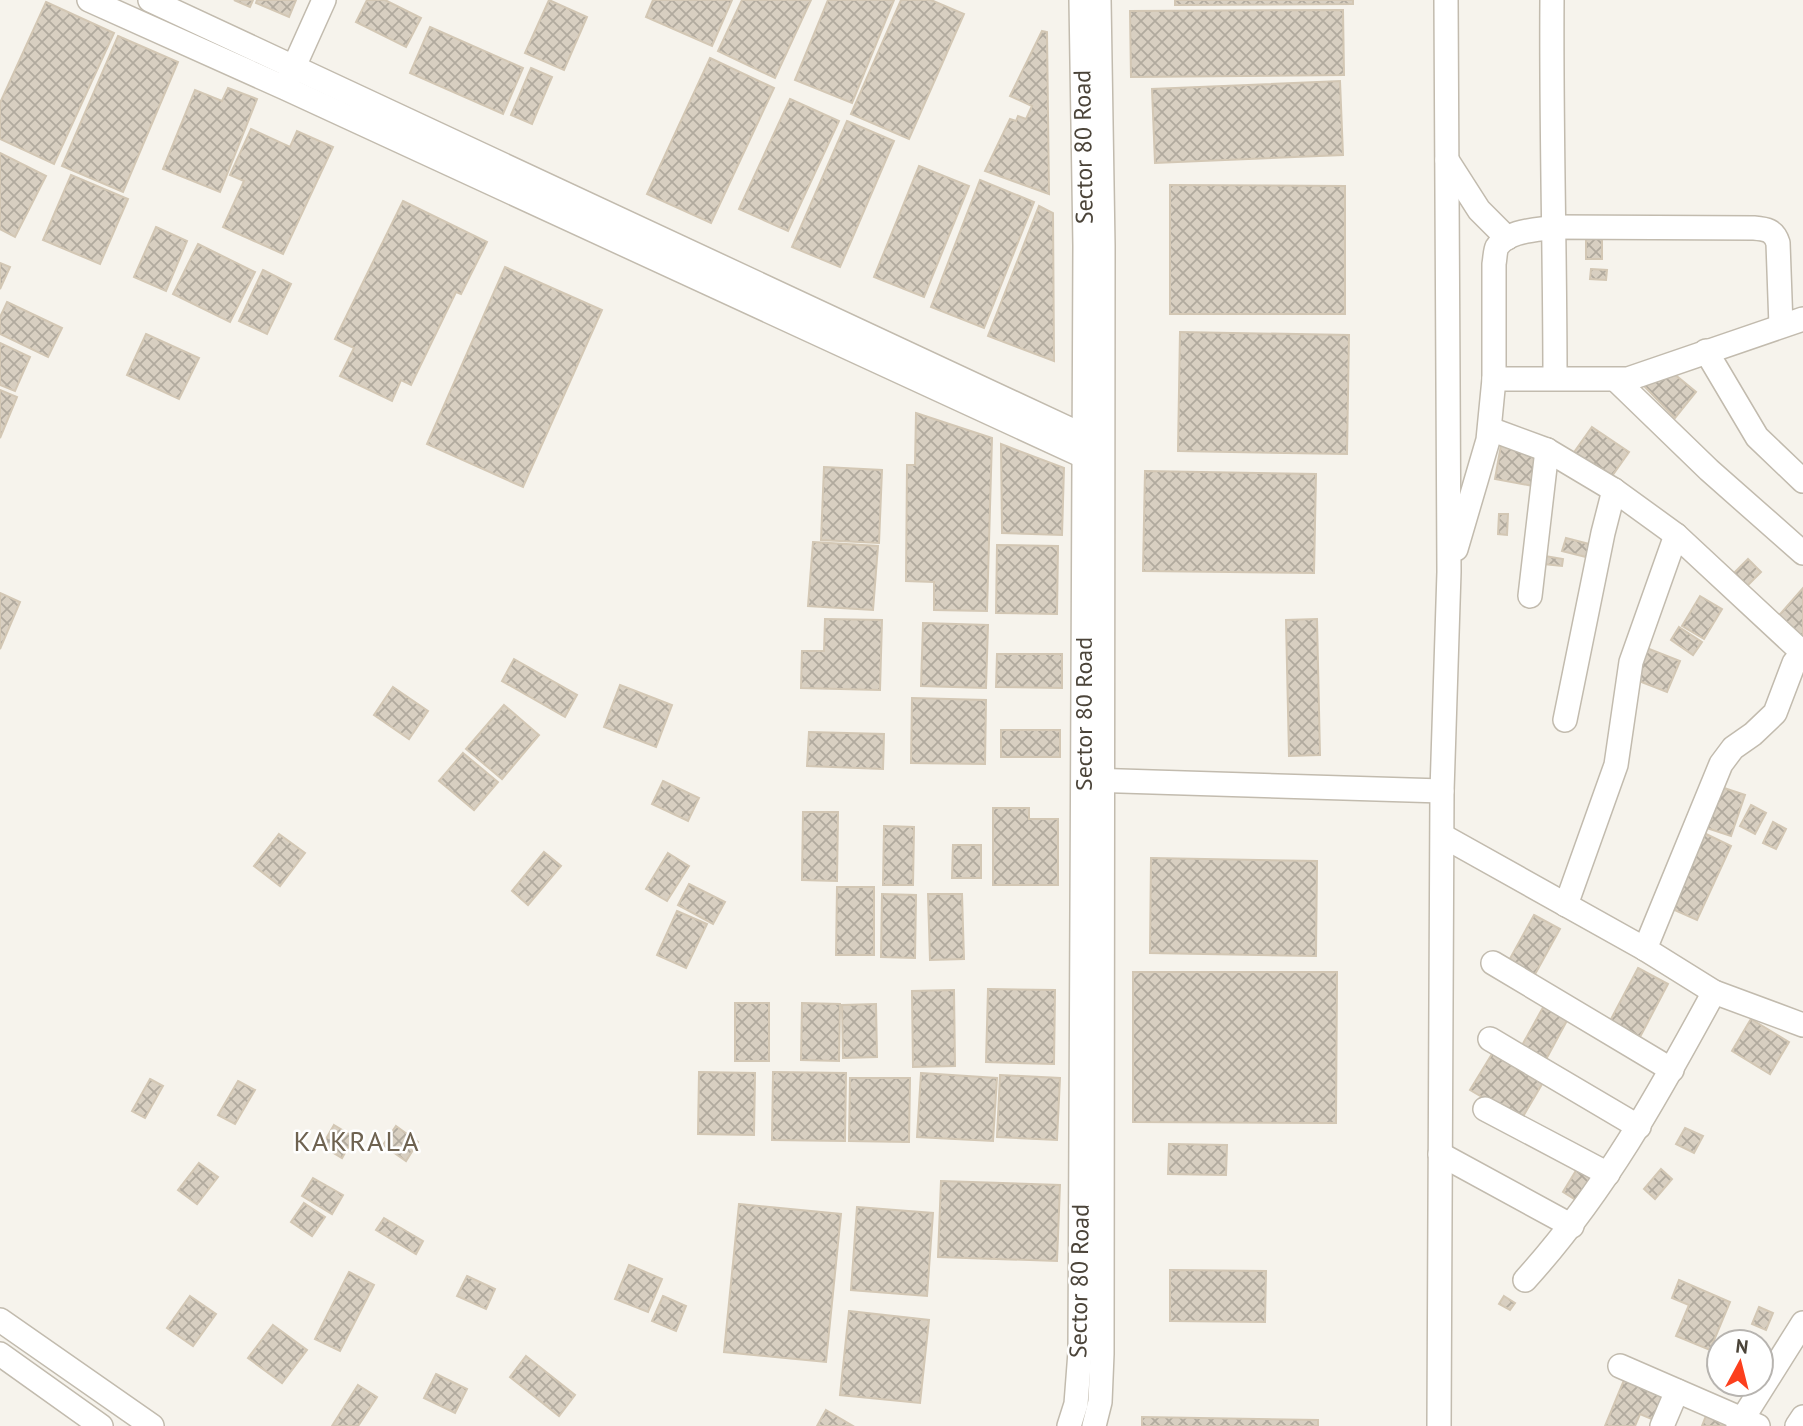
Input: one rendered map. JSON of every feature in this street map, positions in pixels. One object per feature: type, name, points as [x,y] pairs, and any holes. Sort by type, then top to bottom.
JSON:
[{"type":"street","points":[[89,0],[289,77],[1093,450]]},
{"type":"street","points":[[150,0],[289,77]]},
{"type":"street","points":[[289,77],[324,0]]},
{"type":"street","name":"Sector 80 Road","points":[[1081,0],[1093,450]]},
{"type":"street","name":"Sector 80 Road","points":[[1069,1426],[1076,1404],[1080,1352],[1092,781],[1099,0]]},
{"type":"street","points":[[1439,1426],[1442,791],[1449,572],[1446,0]]},
{"type":"street","points":[[1552,0],[1555,378]]},
{"type":"street","points":[[1447,160],[1479,210],[1507,238]]},
{"type":"street","points":[[1449,572],[1489,440],[1494,379],[1494,264],[1497,247],[1507,238],[1525,232],[1555,228],[1754,228],[1770,231],[1775,235],[1792,322],[1628,379],[1494,379]]},
{"type":"street","points":[[1706,351],[1757,437],[1803,481]]},
{"type":"street","points":[[1616,380],[1709,470],[1803,553]]},
{"type":"street","points":[[1490,429],[1547,450],[1614,490],[1676,535],[1801,660],[1775,713],[1733,748],[1721,764],[1645,949]]},
{"type":"street","points":[[1530,596],[1547,450]]},
{"type":"street","points":[[1565,720],[1614,490]]},
{"type":"street","points":[[1566,905],[1616,765],[1631,662],[1676,535]]},
{"type":"street","points":[[1092,781],[1442,791]]},
{"type":"street","name":"Sector 80 Road","points":[[1092,781],[1102,1354],[1100,1402],[1094,1426]]},
{"type":"street","points":[[1443,836],[1645,949],[1714,992],[1803,1025]]},
{"type":"street","points":[[1493,963],[1672,1070]]},
{"type":"street","points":[[1525,1280],[1572,1226],[1639,1127],[1714,992]]},
{"type":"street","points":[[1490,1039],[1639,1127]]},
{"type":"street","points":[[1485,1109],[1608,1174]]},
{"type":"street","points":[[1440,1154],[1572,1226]]},
{"type":"street","points":[[0,1320],[152,1426]]},
{"type":"street","points":[[1620,1366],[1745,1424],[1803,1323]]},
{"type":"street","points":[[0,1354],[100,1426]]},
{"type":"street","points":[[1662,1426],[1677,1391]]},
{"type":"street","points":[[1797,1426],[1803,1417]]},
{"type":"building","points":[[234,0],[253,0],[250,7]]},
{"type":"building","points":[[257,0],[296,0],[289,17],[256,3]]},
{"type":"building","points":[[367,0],[385,0],[421,18],[406,47],[356,22]]},
{"type":"building","points":[[549,0],[587,17],[564,70],[525,53]]},
{"type":"building","points":[[653,0],[732,0],[712,46],[646,17]]},
{"type":"building","points":[[742,0],[811,0],[775,78],[718,51]]},
{"type":"building","points":[[828,0],[894,0],[852,103],[795,80]]},
{"type":"building","points":[[901,0],[931,0],[964,14],[909,139],[851,114]]},
{"type":"building","points":[[1175,0],[1353,0],[1353,4],[1175,5]]},
{"type":"building","points":[[46,2],[114,33],[54,164],[0,139],[0,103]]},
{"type":"building","points":[[1343,10],[1344,75],[1131,77],[1130,11]]},
{"type":"building","points":[[430,27],[523,68],[503,114],[410,73]]},
{"type":"building","points":[[1042,31],[1047,32],[1049,194],[985,171],[1010,119],[1016,121],[1018,116],[1026,119],[1032,106],[1010,96]]},
{"type":"building","points":[[118,36],[178,62],[123,192],[62,166]]},
{"type":"building","points":[[710,58],[774,88],[711,223],[647,194]]},
{"type":"building","points":[[531,68],[552,77],[532,124],[511,115]]},
{"type":"building","points":[[1340,81],[1343,155],[1155,163],[1152,89]]},
{"type":"building","points":[[228,88],[257,99],[220,192],[163,169],[195,90],[222,101]]},
{"type":"building","points":[[790,99],[839,121],[788,231],[739,209]]},
{"type":"building","points":[[847,121],[894,141],[840,267],[792,247]]},
{"type":"building","points":[[251,129],[290,147],[297,131],[333,147],[283,254],[223,227],[244,181],[230,175]]},
{"type":"building","points":[[0,153],[46,176],[15,237],[0,229]]},
{"type":"building","points":[[919,166],[969,186],[924,297],[874,277]]},
{"type":"building","points":[[71,175],[128,199],[100,264],[43,240]]},
{"type":"building","points":[[980,180],[1034,202],[984,328],[931,307]]},
{"type":"building","points":[[1170,185],[1345,186],[1345,314],[1170,314]]},
{"type":"building","points":[[403,201],[487,242],[461,294],[456,292],[411,385],[401,380],[392,401],[340,376],[354,348],[335,339]]},
{"type":"building","points":[[1039,206],[1053,213],[1054,361],[988,336]]},
{"type":"building","points":[[156,227],[187,241],[166,291],[134,277]]},
{"type":"building","points":[[1586,238],[1602,238],[1602,259],[1586,259]]},
{"type":"building","points":[[198,244],[255,272],[230,322],[173,294]]},
{"type":"building","points":[[0,263],[10,267],[0,289]]},
{"type":"building","points":[[505,267],[602,310],[523,487],[427,444]]},
{"type":"building","points":[[1591,269],[1607,270],[1606,280],[1590,279]]},
{"type":"building","points":[[263,270],[291,284],[267,334],[239,321]]},
{"type":"building","points":[[7,302],[62,328],[48,357],[0,334],[0,317]]},
{"type":"building","points":[[1180,332],[1349,335],[1347,454],[1178,451]]},
{"type":"building","points":[[146,334],[199,358],[179,399],[127,375]]},
{"type":"building","points":[[0,343],[30,357],[15,391],[0,385]]},
{"type":"building","points":[[1673,373],[1696,392],[1675,418],[1642,384]]},
{"type":"building","points":[[0,390],[17,397],[0,438]]},
{"type":"building","points":[[916,413],[992,438],[987,611],[934,610],[934,582],[906,581],[907,465],[915,465]]},
{"type":"building","points":[[1592,427],[1629,452],[1607,483],[1570,458]]},
{"type":"building","points":[[1001,444],[1064,468],[1062,535],[1002,533]]},
{"type":"building","points":[[1501,445],[1539,452],[1533,486],[1495,479]]},
{"type":"building","points":[[824,467],[882,470],[879,543],[821,540]]},
{"type":"building","points":[[1145,471],[1316,474],[1314,573],[1143,571]]},
{"type":"building","points":[[1499,514],[1508,514],[1507,535],[1498,534]]},
{"type":"building","points":[[1566,538],[1593,545],[1590,558],[1562,551]]},
{"type":"building","points":[[813,542],[878,546],[873,610],[808,606]]},
{"type":"building","points":[[997,545],[1058,546],[1057,614],[996,613]]},
{"type":"building","points":[[1545,556],[1563,559],[1562,566],[1544,564]]},
{"type":"building","points":[[1748,559],[1761,572],[1741,592],[1728,579]]},
{"type":"building","points":[[1803,588],[1803,643],[1774,621]]},
{"type":"building","points":[[0,593],[20,602],[0,649]]},
{"type":"building","points":[[1700,596],[1722,609],[1704,639],[1682,626]]},
{"type":"building","points":[[825,619],[882,620],[880,690],[801,688],[802,651],[824,651]]},
{"type":"building","points":[[1317,619],[1320,755],[1289,756],[1286,620]]},
{"type":"building","points":[[923,623],[988,625],[986,688],[921,686]]},
{"type":"building","points":[[1679,627],[1702,642],[1693,655],[1671,640]]},
{"type":"building","points":[[1644,647],[1680,661],[1667,692],[1631,678]]},
{"type":"building","points":[[997,654],[1062,654],[1062,688],[996,687]]},
{"type":"building","points":[[514,659],[577,695],[565,717],[502,681]]},
{"type":"building","points":[[620,685],[672,705],[656,747],[604,727]]},
{"type":"building","points":[[393,687],[428,711],[409,739],[374,715]]},
{"type":"building","points":[[912,698],[986,700],[985,764],[911,763]]},
{"type":"building","points":[[504,705],[539,735],[502,779],[466,749]]},
{"type":"building","points":[[1001,730],[1060,730],[1060,757],[1001,757]]},
{"type":"building","points":[[809,732],[884,734],[883,769],[807,766]]},
{"type":"building","points":[[463,753],[498,782],[474,810],[439,781]]},
{"type":"building","points":[[663,781],[699,798],[688,821],[652,804]]},
{"type":"building","points":[[1718,786],[1745,795],[1731,836],[1704,827]]},
{"type":"building","points":[[1751,805],[1766,813],[1755,834],[1740,826]]},
{"type":"building","points":[[993,808],[1029,808],[1029,819],[1058,819],[1058,885],[993,885]]},
{"type":"building","points":[[803,812],[838,812],[837,881],[802,880]]},
{"type":"building","points":[[1773,822],[1786,829],[1776,849],[1763,843]]},
{"type":"building","points":[[884,826],[914,827],[913,885],[883,885]]},
{"type":"building","points":[[1704,833],[1731,846],[1697,920],[1670,908]]},
{"type":"building","points":[[279,834],[305,853],[280,886],[254,866]]},
{"type":"building","points":[[953,845],[981,845],[981,878],[952,878]]},
{"type":"building","points":[[544,852],[561,866],[528,905],[512,891]]},
{"type":"building","points":[[668,853],[689,866],[667,901],[646,889]]},
{"type":"building","points":[[1151,858],[1317,861],[1316,956],[1150,953]]},
{"type":"building","points":[[689,884],[725,902],[713,924],[678,905]]},
{"type":"building","points":[[837,887],[874,887],[874,955],[836,955]]},
{"type":"building","points":[[882,894],[916,895],[915,958],[881,957]]},
{"type":"building","points":[[928,894],[962,894],[964,959],[930,960]]},
{"type":"building","points":[[677,911],[707,924],[686,968],[657,955]]},
{"type":"building","points":[[1534,915],[1560,929],[1533,978],[1507,964]]},
{"type":"building","points":[[1638,968],[1668,984],[1640,1037],[1610,1021]]},
{"type":"building","points":[[1133,972],[1337,972],[1336,1123],[1133,1122]]},
{"type":"building","points":[[988,989],[1055,990],[1054,1064],[986,1062]]},
{"type":"building","points":[[954,990],[955,1066],[913,1067],[912,991]]},
{"type":"building","points":[[1546,1002],[1570,1015],[1544,1063],[1520,1049]]},
{"type":"building","points":[[735,1003],[769,1003],[769,1061],[735,1061]]},
{"type":"building","points":[[802,1003],[840,1004],[839,1061],[801,1060]]},
{"type":"building","points":[[876,1004],[877,1057],[843,1058],[842,1005]]},
{"type":"building","points":[[1751,1019],[1789,1042],[1770,1074],[1732,1051]]},
{"type":"building","points":[[1495,1049],[1545,1079],[1521,1120],[1470,1090]]},
{"type":"building","points":[[699,1072],[755,1073],[754,1135],[698,1134]]},
{"type":"building","points":[[773,1072],[846,1073],[845,1141],[772,1140]]},
{"type":"building","points":[[921,1073],[997,1078],[993,1141],[917,1137]]},
{"type":"building","points":[[1000,1075],[1060,1078],[1057,1140],[997,1137]]},
{"type":"building","points":[[850,1078],[910,1078],[909,1142],[849,1141]]},
{"type":"building","points":[[150,1079],[163,1086],[145,1118],[132,1111]]},
{"type":"building","points":[[238,1081],[255,1090],[235,1124],[218,1115]]},
{"type":"building","points":[[334,1125],[354,1137],[342,1158],[322,1146]]},
{"type":"building","points":[[396,1126],[418,1142],[406,1161],[383,1145]]},
{"type":"building","points":[[1685,1128],[1703,1136],[1694,1153],[1676,1144]]},
{"type":"building","points":[[1169,1144],[1227,1145],[1226,1175],[1168,1174]]},
{"type":"building","points":[[199,1163],[218,1177],[197,1204],[178,1190]]},
{"type":"building","points":[[1577,1169],[1598,1182],[1584,1205],[1563,1192]]},
{"type":"building","points":[[1661,1169],[1672,1179],[1655,1199],[1644,1189]]},
{"type":"building","points":[[313,1178],[343,1195],[332,1214],[302,1196]]},
{"type":"building","points":[[941,1181],[1060,1185],[1057,1261],[938,1257]]},
{"type":"building","points":[[304,1203],[325,1217],[312,1236],[291,1222]]},
{"type":"building","points":[[739,1204],[841,1214],[826,1362],[724,1352]]},
{"type":"building","points":[[857,1207],[933,1213],[927,1296],[851,1290]]},
{"type":"building","points":[[384,1218],[423,1241],[416,1254],[376,1230]]},
{"type":"building","points":[[629,1265],[662,1279],[648,1312],[615,1299]]},
{"type":"building","points":[[1170,1270],[1266,1271],[1265,1322],[1170,1321]]},
{"type":"building","points":[[349,1272],[374,1285],[340,1351],[315,1339]]},
{"type":"building","points":[[467,1276],[495,1289],[486,1309],[457,1296]]},
{"type":"building","points":[[1679,1280],[1730,1302],[1719,1328],[1705,1328],[1705,1348],[1676,1336],[1689,1305],[1672,1298]]},
{"type":"building","points":[[190,1296],[216,1314],[193,1346],[167,1328]]},
{"type":"building","points":[[663,1296],[686,1306],[676,1331],[652,1321]]},
{"type":"building","points":[[1504,1296],[1515,1303],[1510,1310],[1499,1304]]},
{"type":"building","points":[[1759,1307],[1773,1313],[1767,1328],[1752,1324]]},
{"type":"building","points":[[849,1311],[929,1320],[920,1403],[840,1395]]},
{"type":"building","points":[[273,1325],[307,1350],[282,1383],[248,1358]]},
{"type":"building","points":[[526,1356],[575,1395],[559,1416],[510,1377]]},
{"type":"building","points":[[436,1374],[467,1389],[455,1413],[424,1398]]},
{"type":"building","points":[[1624,1380],[1671,1399],[1661,1423],[1640,1414],[1635,1426],[1605,1426]]},
{"type":"building","points":[[358,1385],[377,1397],[358,1426],[332,1426]]},
{"type":"building","points":[[826,1410],[853,1426],[817,1426]]},
{"type":"building","points":[[1707,1413],[1734,1426],[1702,1426]]},
{"type":"building","points":[[1142,1417],[1318,1420],[1318,1426],[1142,1426]]},
{"type":"district","name":"KAKRALA","points":[[357,1140]]}]
